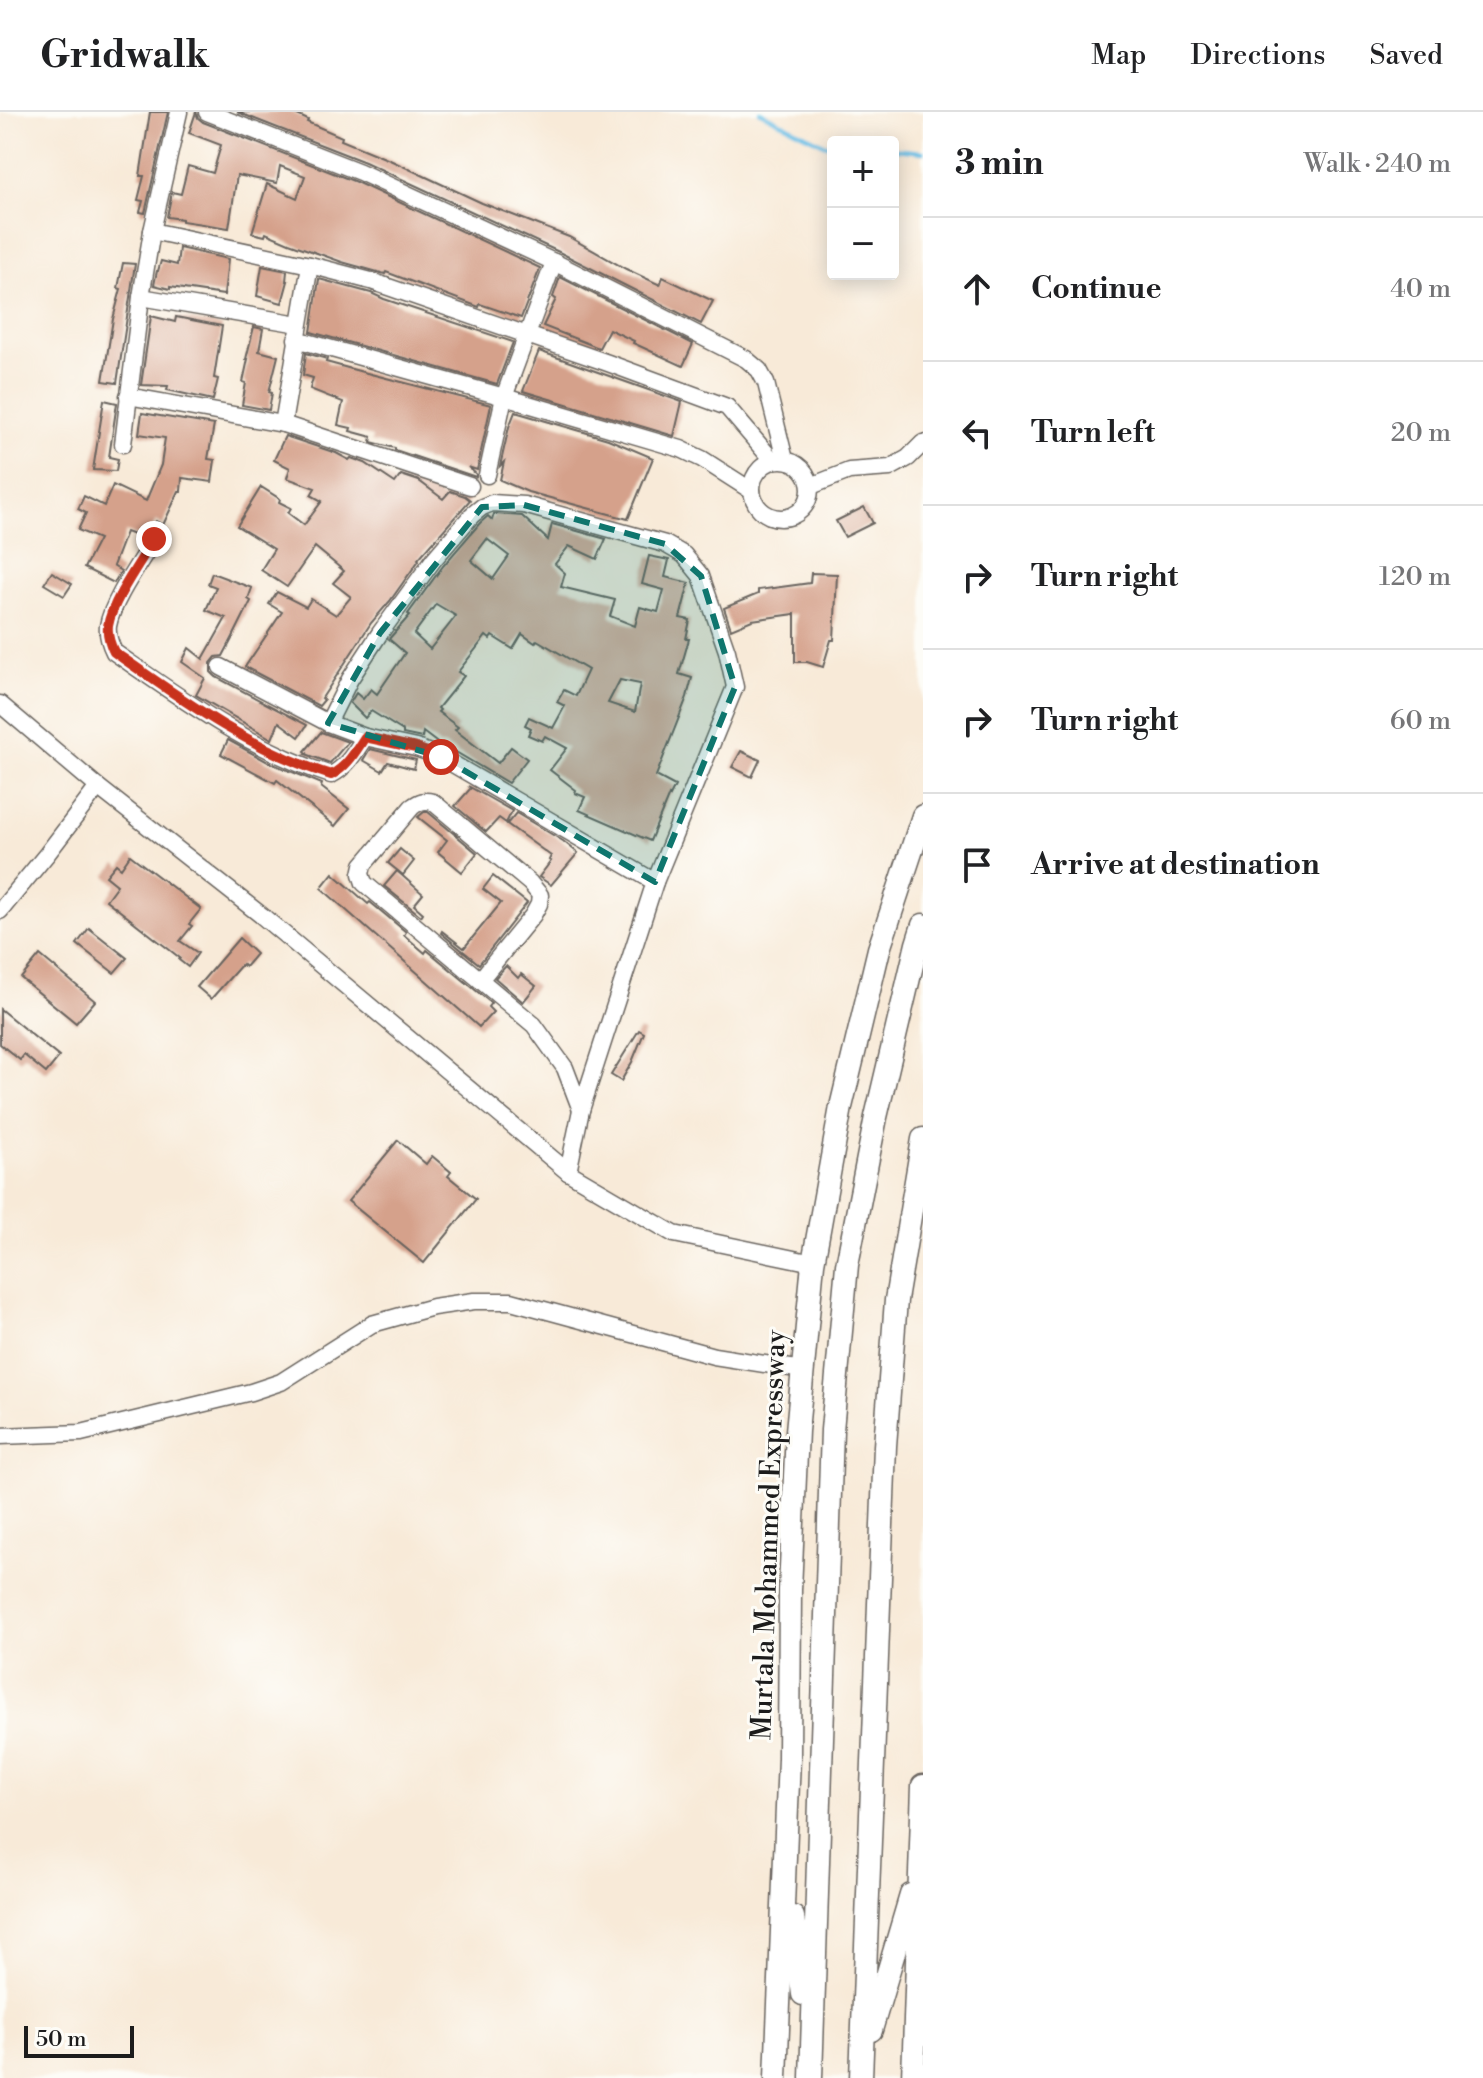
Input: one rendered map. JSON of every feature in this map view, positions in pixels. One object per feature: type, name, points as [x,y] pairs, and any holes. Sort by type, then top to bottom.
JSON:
[{"type":"highway","name":"Murtala Mohammed Expressway","points":[[776,2078],[789,1758],[790,1590],[797,1431],[813,1263],[841,1107],[879,949],[923,816]]},
{"type":"highway","points":[[811,2070],[832,1430],[847,1265],[876,1117],[923,925]]},
{"type":"highway","points":[[862,2070],[885,1446],[896,1300],[923,1139]]},
{"type":"highway","points":[[913,2078],[923,1786]]},
{"type":"highway","points":[[785,1856],[811,2070]]},
{"type":"highway","points":[[862,2070],[920,1865]]},
{"type":"street","points":[[123,444],[152,231],[179,112]]},
{"type":"street","points":[[207,112],[360,172],[554,262],[746,359],[759,370],[766,383],[779,460]]},
{"type":"street","points":[[152,231],[371,281],[727,407],[779,460],[798,465],[807,474],[811,486],[809,499],[802,510],[790,516],[777,517],[765,513],[756,503],[752,491],[754,478],[761,467],[779,460]]},
{"type":"street","points":[[487,475],[504,397],[554,262]]},
{"type":"street","points":[[283,424],[310,265]]},
{"type":"street","points":[[141,297],[298,331],[504,397],[681,449],[752,491]]},
{"type":"street","points":[[128,396],[283,424],[470,486]]},
{"type":"street","points":[[811,486],[849,471],[890,468],[908,458],[923,443]]},
{"type":"street","points":[[328,723],[350,679],[434,559],[472,515],[492,503],[524,505],[665,544],[684,555],[701,576],[727,651],[735,687],[655,882],[581,1110],[568,1172]]},
{"type":"street","points":[[154,539],[112,615],[108,627],[114,652],[191,706],[266,748],[310,768],[331,775],[339,771],[365,737]]},
{"type":"street","points":[[221,667],[328,723],[365,737],[441,757],[655,882]]},
{"type":"street","points":[[0,704],[98,787],[261,915],[568,1172],[674,1234],[813,1263]]},
{"type":"street","points":[[0,911],[98,787]]},
{"type":"street","points":[[480,980],[533,915],[540,895],[530,883],[433,802],[423,800],[394,827],[363,865],[361,874],[364,883],[480,980],[534,1025],[565,1068],[581,1110]]},
{"type":"street","points":[[0,1436],[81,1433],[251,1392],[281,1382],[372,1324],[433,1307],[474,1301],[511,1301],[714,1356],[803,1370]]},
{"type":"highlighted area","points":[[524,505],[665,544],[701,576],[735,687],[655,882],[441,757],[328,723],[380,633],[482,507]]},
{"type":"building","points":[[150,112],[168,112],[145,213],[140,212],[143,201],[138,200],[144,176],[140,176]]},
{"type":"building","points":[[196,112],[203,122],[356,182],[540,268],[521,318],[480,304],[479,307],[386,272],[342,262],[266,233],[265,236],[252,233],[267,184],[297,198],[305,176],[280,166],[277,183],[237,175],[229,228],[167,217],[172,192],[181,194],[188,166],[213,173],[221,145],[189,133]]},
{"type":"building","points":[[237,112],[291,112],[342,137],[341,140],[482,203],[569,237],[660,285],[663,277],[713,301],[701,324],[559,252],[365,162]]},
{"type":"building","points":[[179,248],[228,259],[224,295],[154,285],[161,261],[177,265]]},
{"type":"building","points":[[123,263],[135,264],[117,383],[103,381]]},
{"type":"building","points":[[262,266],[287,271],[288,281],[282,303],[257,296]]},
{"type":"building","points":[[560,277],[693,344],[683,366],[609,329],[599,348],[543,326],[556,299],[553,297]]},
{"type":"building","points":[[319,279],[371,293],[513,342],[497,384],[311,332]]},
{"type":"building","points":[[151,316],[175,322],[176,317],[222,326],[214,378],[218,379],[213,400],[167,390],[168,386],[141,385]]},
{"type":"building","points":[[254,327],[263,329],[259,351],[278,356],[269,392],[272,393],[269,410],[242,405],[246,359]]},
{"type":"building","points":[[539,351],[682,402],[674,436],[523,391]]},
{"type":"building","points":[[306,353],[327,359],[326,362],[491,405],[477,470],[468,467],[476,477],[371,442],[372,437],[338,425],[343,402],[310,389],[313,378],[303,375]]},
{"type":"building","points":[[104,400],[117,403],[109,457],[118,459],[116,471],[93,470]]},
{"type":"building","points":[[515,412],[608,439],[653,458],[628,519],[528,492],[500,480],[504,462],[500,466]]},
{"type":"building","points":[[142,413],[214,425],[208,459],[215,460],[212,482],[182,478],[181,491],[163,525],[156,521],[142,538],[126,532],[113,566],[121,571],[114,583],[84,568],[99,539],[78,530],[86,513],[78,509],[84,496],[104,506],[113,485],[146,501],[161,465],[165,438],[139,434]]},
{"type":"building","points":[[285,436],[365,463],[395,483],[401,475],[419,481],[443,499],[450,491],[470,500],[418,559],[371,623],[319,706],[245,667],[282,612],[269,604],[277,592],[306,607],[311,599],[336,615],[351,597],[333,583],[344,571],[315,547],[287,587],[261,570],[274,549],[237,526],[261,487],[291,508],[288,513],[304,525],[322,501],[311,495],[315,488],[287,478],[290,468],[274,460]]},
{"type":"building","points":[[864,507],[873,523],[845,537],[836,521]]},
{"type":"building","points":[[494,514],[522,516],[548,540],[552,524],[606,539],[597,559],[569,546],[555,564],[565,573],[561,587],[615,600],[610,616],[635,626],[640,607],[658,612],[664,590],[642,584],[649,556],[669,560],[665,577],[689,583],[680,618],[690,620],[686,639],[689,639],[679,674],[692,678],[656,776],[675,786],[650,841],[579,810],[585,797],[575,793],[576,790],[550,770],[567,748],[545,736],[542,741],[528,735],[531,728],[525,725],[529,717],[553,728],[565,706],[557,702],[564,690],[576,696],[588,670],[537,640],[535,643],[522,634],[513,649],[492,636],[490,639],[486,636],[458,672],[464,676],[438,708],[438,712],[458,727],[455,730],[498,763],[511,747],[527,759],[508,783],[440,745],[423,732],[422,738],[403,734],[403,731],[371,711],[365,718],[350,703],[356,693],[363,699],[371,689],[377,694],[405,653],[389,639],[410,615],[443,566],[480,523],[488,516],[492,520]],"holes":[[[487,539],[509,556],[493,579],[471,560]],[[436,604],[456,616],[430,649],[414,634]],[[620,680],[640,684],[635,712],[608,703]]]},
{"type":"building","points":[[52,572],[72,584],[64,596],[44,584]]},
{"type":"building","points":[[212,573],[252,588],[248,599],[251,601],[223,656],[216,657],[211,663],[211,672],[307,725],[299,737],[279,722],[272,739],[196,695],[205,678],[182,662],[189,648],[203,659],[226,618],[206,610],[216,587],[208,584]]},
{"type":"building","points":[[811,573],[837,574],[834,640],[831,640],[823,667],[795,662],[795,614],[752,620],[731,629],[724,608],[758,594],[758,590],[810,583]]},
{"type":"building","points":[[321,732],[348,742],[330,763],[305,751]]},
{"type":"building","points":[[228,740],[268,762],[322,784],[321,787],[349,809],[335,826],[277,780],[275,783],[221,754]]},
{"type":"building","points":[[370,749],[416,760],[414,769],[388,762],[382,771],[363,760]]},
{"type":"building","points":[[741,751],[760,760],[752,777],[732,767]]},
{"type":"building","points":[[468,786],[512,811],[506,823],[499,818],[486,832],[455,806],[471,788]]},
{"type":"building","points":[[428,812],[477,853],[462,872],[438,852],[447,840],[418,817]]},
{"type":"building","points":[[516,813],[578,853],[551,885],[539,877],[551,861],[551,856],[507,824]]},
{"type":"building","points":[[400,849],[414,861],[403,875],[388,863]]},
{"type":"building","points":[[130,855],[201,909],[180,941],[198,953],[188,967],[106,900],[117,885],[106,876],[116,864],[121,868]]},
{"type":"building","points":[[397,871],[423,894],[414,905],[423,913],[421,916],[384,886]]},
{"type":"building","points":[[333,873],[406,932],[404,935],[425,953],[427,950],[491,1003],[488,1007],[493,1012],[479,1027],[321,888]]},
{"type":"building","points":[[493,876],[527,903],[479,964],[441,933],[464,948],[501,903],[483,889]]},
{"type":"building","points":[[89,928],[127,958],[114,973],[77,944]]},
{"type":"building","points":[[239,938],[256,954],[245,967],[242,964],[211,999],[197,987]]},
{"type":"building","points":[[40,955],[95,1001],[76,1023],[21,978]]},
{"type":"building","points":[[506,966],[518,978],[521,974],[536,986],[523,1002],[495,978]]},
{"type":"building","points":[[0,1009],[59,1057],[46,1073],[24,1055],[20,1060],[0,1044]]},
{"type":"building","points":[[639,1030],[644,1033],[621,1081],[611,1075]]},
{"type":"building","points":[[398,1140],[426,1164],[432,1156],[451,1172],[448,1176],[476,1199],[424,1263],[348,1201]]},
{"type":"waterway","points":[[760,112],[827,145]]},
{"type":"waterway","points":[[899,150],[923,152]]},
{"type":"route","points":[[154,539],[117,603],[108,627],[114,652],[191,706],[266,748],[331,775],[346,765],[365,737],[441,757]]}]
